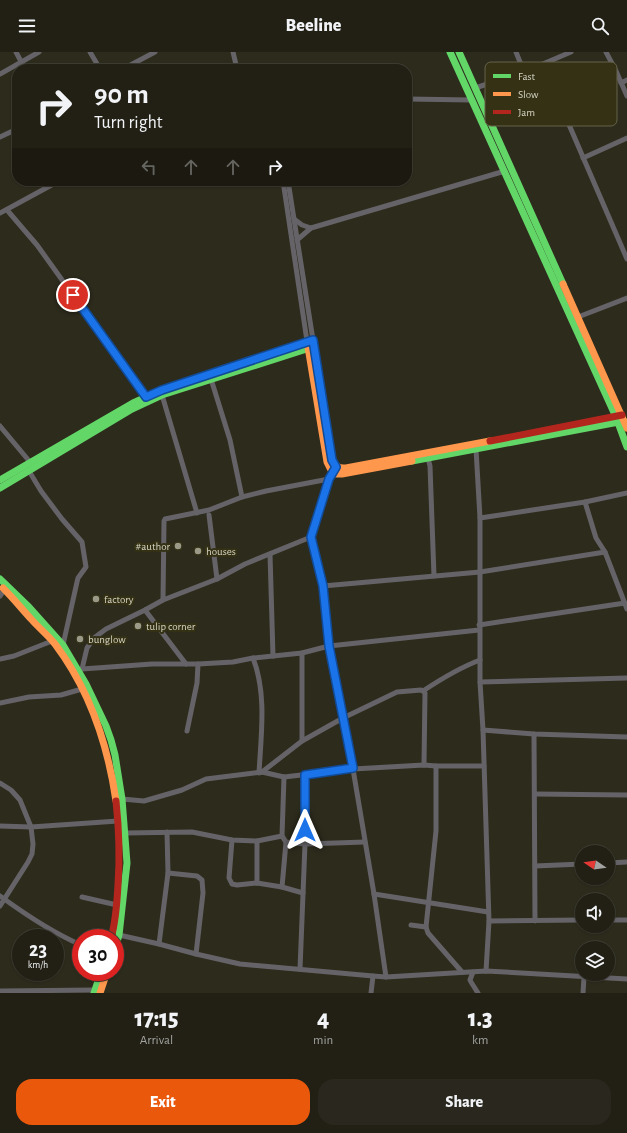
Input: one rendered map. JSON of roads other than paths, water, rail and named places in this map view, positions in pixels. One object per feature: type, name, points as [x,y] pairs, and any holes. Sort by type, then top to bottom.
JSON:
[{"type":"main road","points":[[450,52],[621,421]]},
{"type":"main road","points":[[459,52],[485,111]]},
{"type":"main road","points":[[492,126],[578,317],[621,421],[627,447]]},
{"type":"main road","points":[[0,488],[132,409],[162,395],[311,344]]},
{"type":"main road","points":[[0,480],[133,403],[162,390],[311,344]]},
{"type":"main road","points":[[311,344],[327,462],[332,473]]},
{"type":"main road","points":[[332,473],[342,474],[428,458],[461,449],[476,449],[621,421]]},
{"type":"main road","points":[[332,473],[342,468],[621,421]]},
{"type":"main road","points":[[0,579],[29,608],[63,646],[80,670],[94,698],[111,740],[115,754],[122,799],[125,833],[126,863],[120,929]]},
{"type":"main road","points":[[1,590],[52,641],[82,689],[97,722],[109,760],[115,790],[118,821],[120,863],[117,905],[113,929]]},
{"type":"main road","points":[[96,992],[99,981]]},
{"type":"main road","points":[[96,992],[102,981]]},
{"type":"street","points":[[16,52],[21,62]]},
{"type":"street","points":[[18,64],[39,52]]},
{"type":"street","points":[[90,52],[97,64]]},
{"type":"street","points":[[132,64],[155,52]]},
{"type":"street","points":[[233,52],[236,64]]},
{"type":"street","points":[[516,52],[520,62]]},
{"type":"street","points":[[551,61],[571,52]]},
{"type":"street","points":[[606,52],[611,62]]},
{"type":"street","points":[[0,74],[12,67]]},
{"type":"street","points":[[617,75],[627,96]]},
{"type":"street","points":[[621,83],[627,80]]},
{"type":"street","points":[[475,88],[485,85]]},
{"type":"street","points":[[412,99],[472,100]]},
{"type":"street","points":[[569,126],[627,259]]},
{"type":"street","points":[[0,137],[12,131]]},
{"type":"street","points":[[583,158],[627,138]]},
{"type":"street","points":[[297,240],[311,228],[504,171]]},
{"type":"street","points":[[0,213],[50,186]]},
{"type":"street","points":[[283,186],[311,344]]},
{"type":"street","points":[[289,186],[311,344]]},
{"type":"street","points":[[6,210],[37,245],[146,397]]},
{"type":"street","points":[[294,219],[302,225],[311,228]]},
{"type":"street","points":[[578,317],[627,298]]},
{"type":"street","points":[[211,379],[230,440],[242,497]]},
{"type":"street","points":[[162,395],[197,513]]},
{"type":"street","points":[[0,426],[30,462]]},
{"type":"street","points":[[476,449],[480,518],[480,682],[489,921],[486,971]]},
{"type":"street","points":[[428,458],[430,466],[434,576]]},
{"type":"street","points":[[28,470],[41,491],[62,519],[82,542],[86,567],[78,578],[63,646]]},
{"type":"street","points":[[163,600],[164,521],[167,518],[209,510],[242,497],[287,487],[332,473]]},
{"type":"street","points":[[332,473],[311,537],[323,586],[329,646],[353,768],[386,977]]},
{"type":"street","points":[[480,518],[584,502],[627,493]]},
{"type":"street","points":[[584,502],[596,538],[604,552],[627,609]]},
{"type":"street","points":[[209,515],[217,579]]},
{"type":"street","points":[[311,537],[245,564],[217,579],[163,600],[146,610],[106,629],[94,638],[87,648],[80,670],[152,664],[233,662],[253,658],[302,653],[329,646],[479,628],[625,602]]},
{"type":"street","points":[[323,586],[480,572],[604,552]]},
{"type":"street","points":[[270,554],[273,656]]},
{"type":"street","points":[[146,610],[186,664]]},
{"type":"street","points":[[0,659],[14,656],[52,641]]},
{"type":"street","points":[[302,653],[302,741]]},
{"type":"street","points":[[253,658],[258,670],[263,714],[260,772]]},
{"type":"street","points":[[260,772],[302,741],[344,718],[397,692],[423,691],[444,677],[480,660]]},
{"type":"street","points":[[187,731],[197,683],[198,664]]},
{"type":"street","points":[[480,682],[627,678]]},
{"type":"street","points":[[0,703],[29,697],[61,695],[82,689]]},
{"type":"street","points":[[423,691],[425,693],[424,765]]},
{"type":"street","points":[[483,730],[534,734],[627,737]]},
{"type":"street","points":[[534,734],[535,921]]},
{"type":"street","points":[[122,799],[144,801],[182,790],[206,779],[260,772],[284,777],[353,768],[424,765],[484,766]]},
{"type":"street","points":[[436,766],[436,831],[426,927],[428,933],[462,972]]},
{"type":"street","points":[[300,969],[305,844],[305,775]]},
{"type":"street","points":[[282,887],[286,842],[282,836],[284,777]]},
{"type":"street","points":[[0,783],[11,790],[20,800],[31,827],[32,844],[32,854],[28,862],[2,897],[0,906]]},
{"type":"street","points":[[535,794],[627,794]]},
{"type":"street","points":[[0,826],[31,827],[118,821]]},
{"type":"street","points":[[159,944],[168,874],[167,832]]},
{"type":"street","points":[[125,833],[192,832],[232,840],[257,841],[282,836]]},
{"type":"street","points":[[232,840],[229,878],[232,884],[257,883],[282,887],[303,893]]},
{"type":"street","points":[[257,841],[257,883]]},
{"type":"street","points":[[286,842],[305,844],[365,842]]},
{"type":"street","points":[[615,863],[627,862]]},
{"type":"street","points":[[535,866],[575,864]]},
{"type":"street","points":[[168,874],[197,876],[202,880],[203,893],[196,954]]},
{"type":"street","points":[[374,894],[488,912]]},
{"type":"street","points":[[2,897],[31,918],[60,936],[72,941]]},
{"type":"street","points":[[82,897],[117,905]]},
{"type":"street","points":[[489,921],[575,920]]},
{"type":"street","points":[[615,920],[627,920]]},
{"type":"street","points":[[411,925],[426,927]]},
{"type":"street","points":[[124,936],[240,964],[373,976],[386,977],[486,971],[575,976]]},
{"type":"street","points":[[473,972],[470,980],[478,993]]},
{"type":"street","points":[[371,993],[373,976]]},
{"type":"street","points":[[615,978],[627,979]]},
{"type":"street","points":[[583,993],[584,981]]},
{"type":"street","points":[[0,991],[96,992]]},
{"type":"place","name":"#author","points":[[178,546]]},
{"type":"place","name":"houses","points":[[198,551]]},
{"type":"place","name":"factory","points":[[96,599]]},
{"type":"place","name":"tulip corner","points":[[138,626]]},
{"type":"place","name":"bunglow","points":[[80,639]]}]
